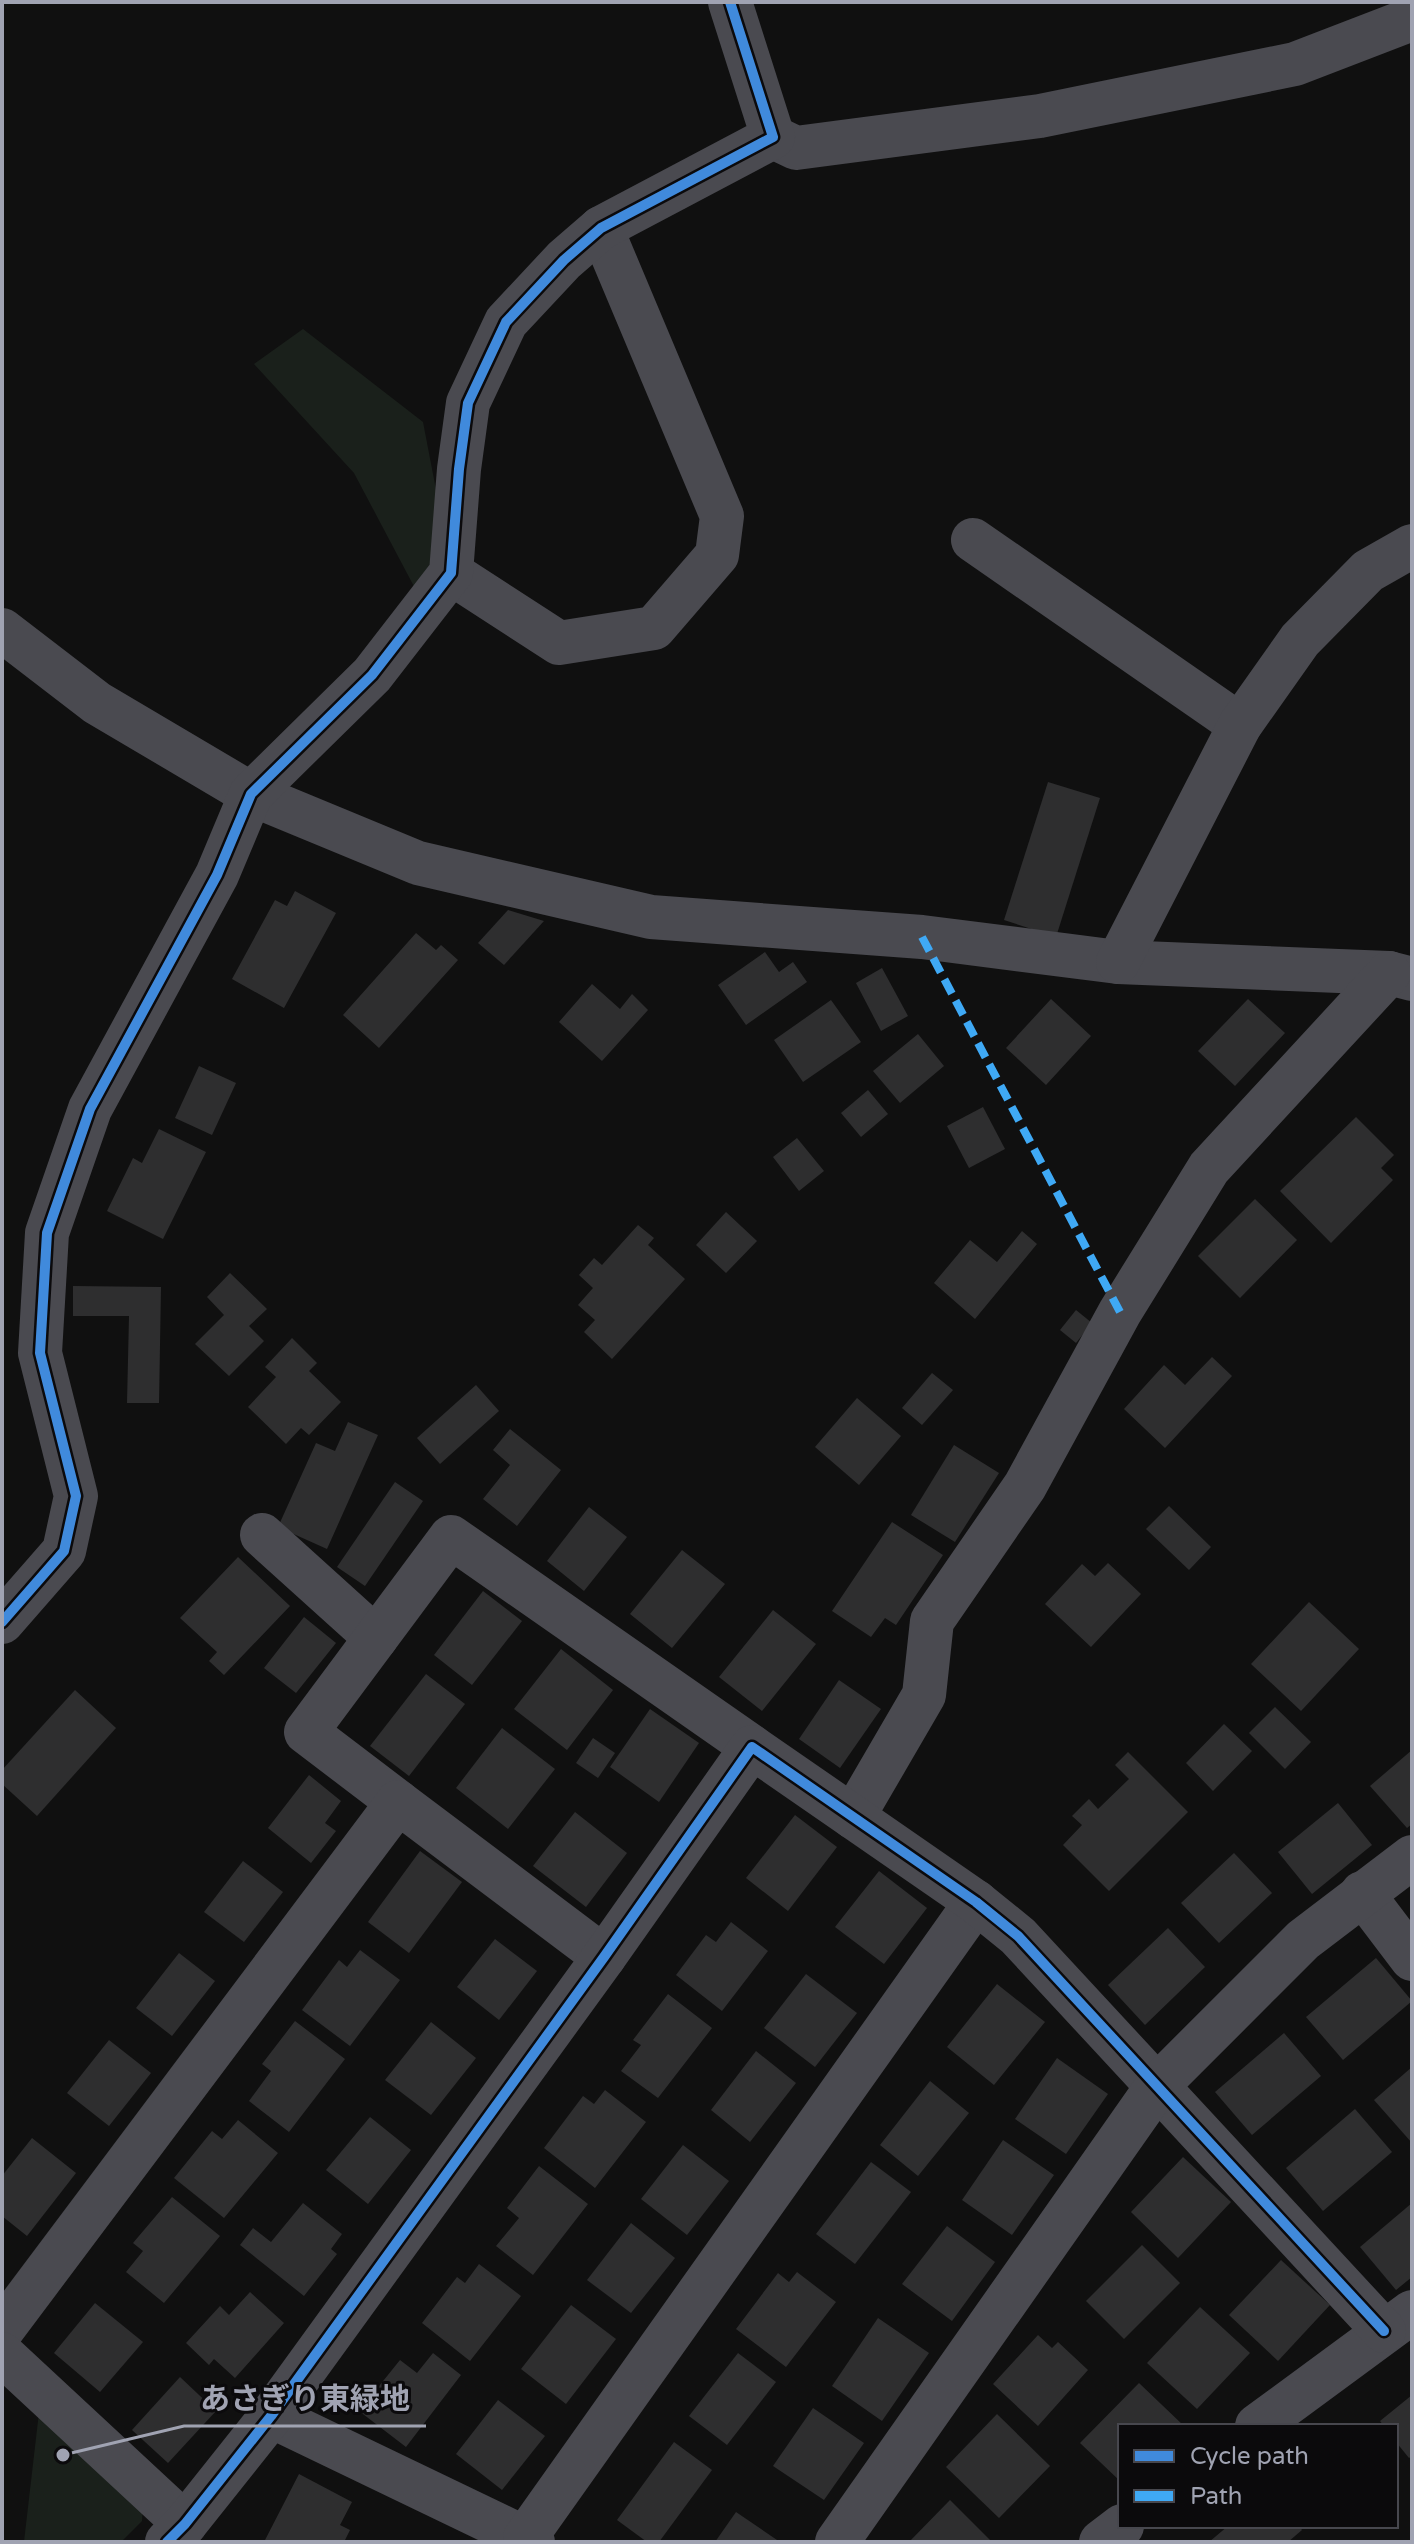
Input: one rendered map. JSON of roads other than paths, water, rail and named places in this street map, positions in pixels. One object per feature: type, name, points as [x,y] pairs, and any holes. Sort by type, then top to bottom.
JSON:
[{"type":"street","points":[[730,2],[773,137],[796,148],[1040,116],[1295,64],[1412,19]]},
{"type":"street","points":[[9,1602],[64,1551],[76,1496],[40,1353],[47,1233],[90,1109],[217,875],[251,794],[372,675],[451,573],[468,403],[506,322],[564,260],[601,228],[773,137]]},
{"type":"street","points":[[451,573],[559,643],[654,628],[717,555],[722,516],[601,228]]},
{"type":"street","points":[[973,540],[1240,725]]},
{"type":"street","points":[[1118,962],[1240,725],[1300,640],[1368,571],[1412,546]]},
{"type":"street","points":[[2,630],[97,703],[251,794],[418,863],[651,917],[922,937],[1118,962],[1401,976]]},
{"type":"street","points":[[853,1817],[924,1695],[932,1621],[1025,1486],[1120,1312],[1209,1168],[1401,976]]},
{"type":"street","points":[[262,1535],[376,1638]]},
{"type":"street","points":[[604,1957],[306,1732],[451,1537],[976,1902],[1018,1936],[1158,2085],[1398,2322],[1260,2424]]},
{"type":"street","points":[[2,2354],[176,2533],[271,2416],[604,1957],[752,1747]]},
{"type":"street","points":[[2,2330],[398,1802]]},
{"type":"street","points":[[837,2542],[1158,2085],[1303,1940],[1412,1857]]},
{"type":"street","points":[[1362,1893],[1412,1959]]},
{"type":"street","points":[[271,2416],[529,2540],[976,1902]]},
{"type":"street","points":[[1101,2542],[1119,2528]]},
{"type":"place","name":"あさぎり東緑地","points":[[63,2455]]}]
